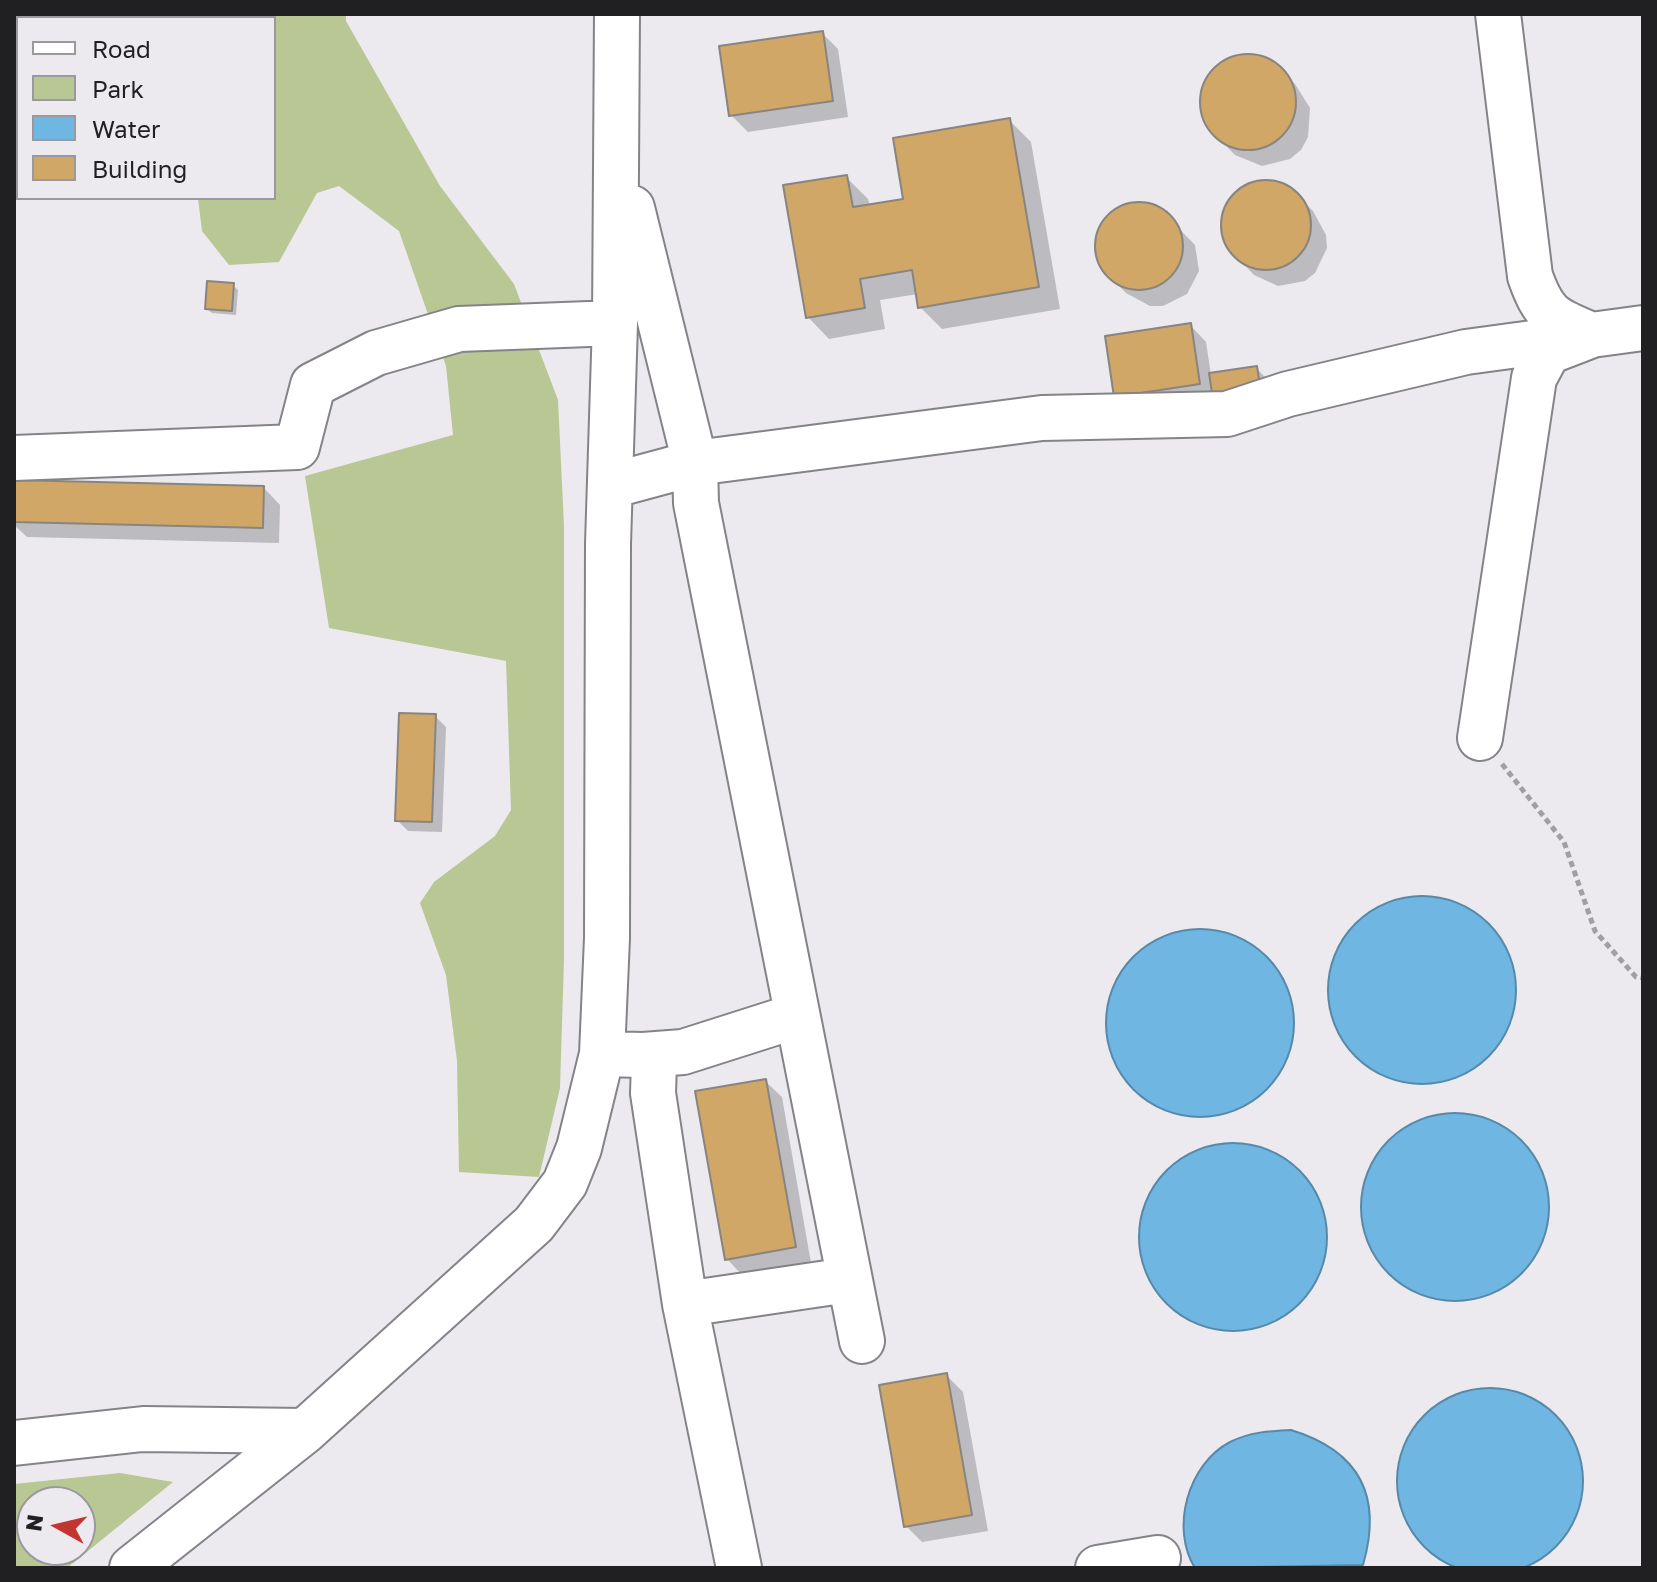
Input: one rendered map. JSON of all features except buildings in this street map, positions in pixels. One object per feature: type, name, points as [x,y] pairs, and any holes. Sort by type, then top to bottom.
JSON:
[{"type":"street","points":[[132,1568],[305,1431],[534,1224],[565,1183],[622,1055],[607,938],[617,14]]},
{"type":"street","points":[[1498,14],[1530,276],[1540,305],[1563,323],[1592,335]]},
{"type":"street","points":[[616,141],[695,463],[696,503],[862,1341]]},
{"type":"street","points":[[14,458],[297,447],[313,385],[376,353],[459,329],[615,323]]},
{"type":"street","points":[[610,486],[695,463],[1042,418],[1227,414],[1288,394],[1466,352],[1643,328]]},
{"type":"street","points":[[1480,738],[1534,378],[1548,352],[1592,335]]},
{"type":"street","points":[[622,1055],[683,1052],[796,1016]]},
{"type":"street","points":[[622,1055],[654,1064],[653,1093],[685,1304],[739,1568]]},
{"type":"street","points":[[685,1304],[848,1280]]},
{"type":"street","points":[[14,1443],[143,1429],[305,1431]]},
{"type":"street","points":[[1098,1568],[1158,1558]]},
{"type":"path","points":[[1480,738],[1564,842],[1595,931],[1636,977],[1643,978]]},
{"type":"green space","points":[[14,14],[346,14],[346,21],[440,186],[514,284],[558,400],[564,526],[564,960],[560,1088],[539,1177],[459,1172],[457,1061],[446,975],[420,903],[434,882],[495,836],[511,810],[506,661],[329,628],[305,476],[453,435],[446,366],[399,231],[339,186],[317,193],[279,262],[229,265],[202,231],[198,200],[276,200],[276,16],[16,16],[14,177]]},
{"type":"green space","points":[[120,1473],[173,1482],[96,1544],[96,1486],[16,1486],[16,1566],[69,1566],[14,1568],[14,1484]]},
{"type":"water","points":[[1422,896],[1458,903],[1488,924],[1509,954],[1516,990],[1509,1026],[1488,1056],[1458,1077],[1422,1084],[1386,1077],[1356,1056],[1335,1026],[1328,990],[1335,954],[1356,924],[1386,903]]},
{"type":"water","points":[[1200,929],[1236,936],[1266,957],[1287,987],[1294,1023],[1287,1059],[1266,1089],[1236,1110],[1200,1117],[1164,1110],[1134,1089],[1113,1059],[1106,1023],[1113,987],[1134,957],[1164,936]]},
{"type":"water","points":[[1455,1113],[1491,1120],[1521,1141],[1542,1171],[1549,1207],[1542,1243],[1521,1273],[1491,1294],[1455,1301],[1419,1294],[1389,1273],[1368,1243],[1361,1207],[1368,1171],[1389,1141],[1419,1120]]},
{"type":"water","points":[[1233,1143],[1269,1150],[1299,1171],[1320,1201],[1327,1237],[1320,1273],[1299,1303],[1269,1324],[1233,1331],[1197,1324],[1167,1303],[1146,1273],[1139,1237],[1146,1201],[1167,1171],[1197,1150]]},
{"type":"water","points":[[1490,1388],[1526,1395],[1556,1415],[1576,1445],[1583,1481],[1576,1517],[1556,1547],[1526,1567],[1490,1574],[1454,1567],[1424,1547],[1404,1517],[1397,1481],[1404,1445],[1424,1415],[1454,1395]]},
{"type":"water","points":[[1291,1430],[1334,1450],[1360,1480],[1370,1518],[1363,1565],[1195,1568],[1184,1535],[1184,1516],[1187,1498],[1203,1465],[1215,1452],[1237,1439]]}]
